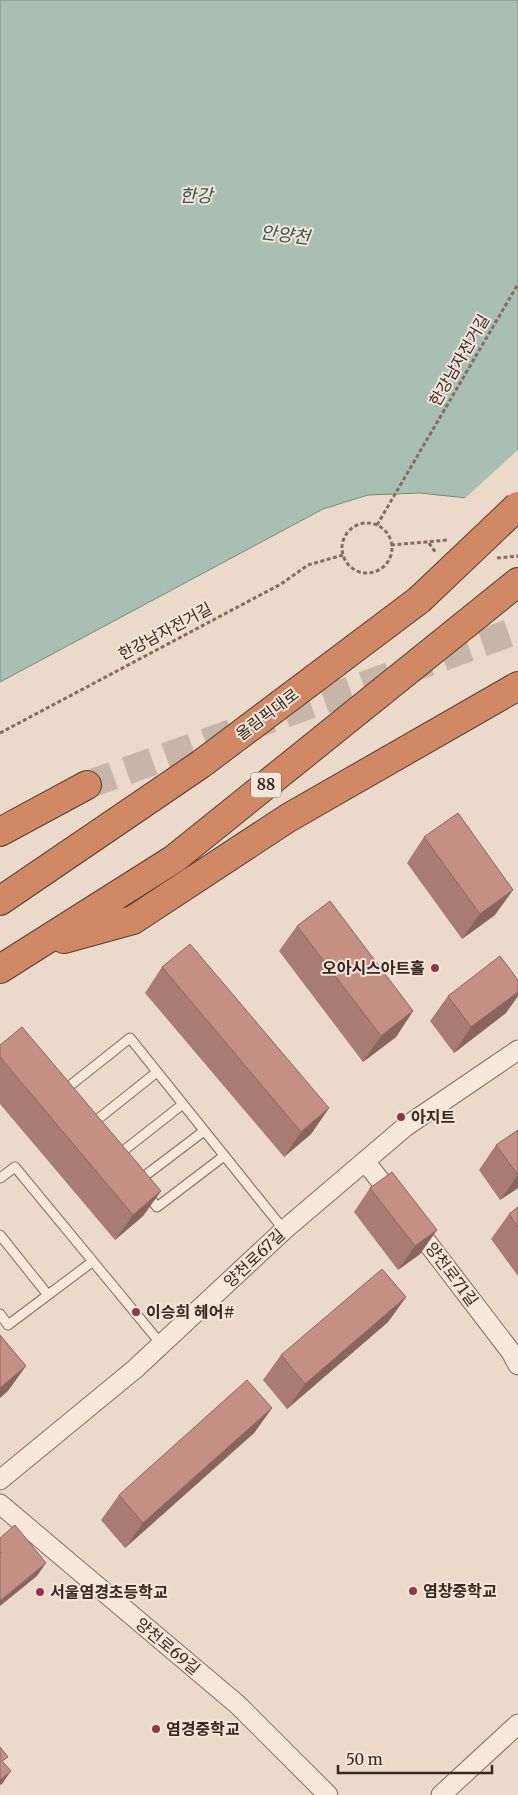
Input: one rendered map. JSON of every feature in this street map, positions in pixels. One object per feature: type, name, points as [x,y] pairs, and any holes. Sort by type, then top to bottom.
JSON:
[{"type":"highway","name":"올림픽대로","points":[[0,900],[201,764],[419,600],[518,506]]},
{"type":"highway","name":"88","points":[[0,969],[174,859],[518,582]]},
{"type":"highway","points":[[36,947],[132,920],[288,818],[518,686]]},
{"type":"highway","points":[[0,832],[87,785]]},
{"type":"street","name":"양천로67길","points":[[0,1480],[161,1344],[284,1230],[405,1127],[518,1050]]},
{"type":"street","name":"양천로71길","points":[[365,1161],[511,1352],[518,1365]]},
{"type":"street","name":"양천로69길","points":[[0,1504],[238,1706],[328,1795]]},
{"type":"street","points":[[441,1795],[518,1724]]},
{"type":"lane","points":[[78,1102],[67,1088],[130,1038],[284,1230]]},
{"type":"lane","points":[[93,1123],[157,1072]]},
{"type":"lane","points":[[118,1155],[183,1104]]},
{"type":"lane","points":[[204,1131],[135,1178],[157,1206],[224,1156]]},
{"type":"lane","points":[[0,1178],[14,1167],[161,1344]]},
{"type":"lane","points":[[0,1235],[48,1295]]},
{"type":"lane","points":[[0,1314],[8,1325],[92,1262]]},
{"type":"path","name":"한강남자전거길","points":[[377,526],[518,284]]},
{"type":"path","points":[[360,524],[377,526],[384,530],[391,545],[391,553],[383,567],[369,573],[354,570],[343,555],[343,542],[352,528],[360,524]]},
{"type":"path","points":[[391,545],[429,543]]},
{"type":"path","name":"한강남자전거길","points":[[0,732],[281,584],[308,565],[343,555]]},
{"type":"water","name":"한강","points":[[0,0],[518,0],[518,499],[476,499],[420,493],[368,495],[323,509],[0,682]]},
{"type":"pier","points":[[518,450],[518,501],[463,500]]},
{"type":"building","points":[[458,813],[513,890],[480,914],[424,837]]},
{"type":"building","points":[[330,901],[413,1011],[381,1036],[297,926]]},
{"type":"building","points":[[190,944],[329,1108],[301,1132],[162,967]]},
{"type":"building","points":[[500,956],[518,980],[518,992],[471,1027],[448,996]]},
{"type":"building","points":[[22,1027],[161,1191],[133,1215],[0,1057],[0,1045]]},
{"type":"building","points":[[518,1130],[518,1175],[496,1145]]},
{"type":"building","points":[[392,1172],[437,1230],[415,1246],[370,1188]]},
{"type":"building","points":[[518,1207],[518,1227],[509,1214]]},
{"type":"building","points":[[382,1269],[406,1297],[305,1384],[281,1355]]},
{"type":"building","points":[[0,1335],[26,1366],[0,1388]]},
{"type":"building","points":[[247,1380],[272,1408],[143,1523],[119,1495]]},
{"type":"building","points":[[15,1525],[46,1563],[0,1601],[0,1538]]},
{"type":"building","points":[[0,1747],[8,1757],[2,1761],[11,1771],[0,1780]]},
{"type":"tunnel","points":[[87,785],[518,630]]},
{"type":"place","name":"오아시스아트홀","points":[[435,968]]},
{"type":"place","name":"아지트","points":[[401,1117]]},
{"type":"place","name":"이승희 헤어#","points":[[136,1312]]},
{"type":"place","name":"염창중학교","points":[[413,1591]]},
{"type":"place","name":"서울염경초등학교","points":[[40,1592]]},
{"type":"place","name":"염경중학교","points":[[156,1729]]},
{"type":"water label","name":"안양천","points":[[285,235]]}]
